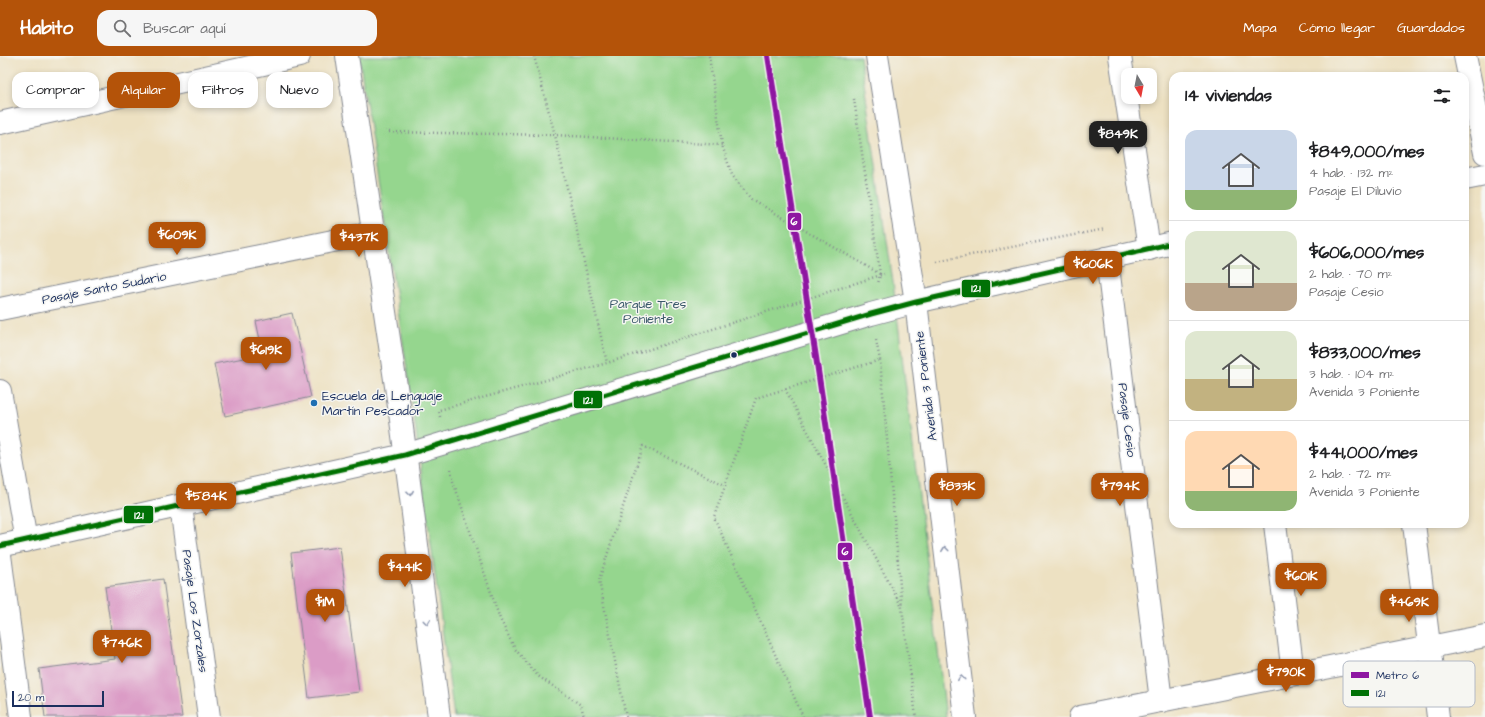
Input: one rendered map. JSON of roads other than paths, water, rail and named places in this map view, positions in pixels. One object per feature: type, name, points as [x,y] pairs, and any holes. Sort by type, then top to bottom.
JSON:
[{"type":"street","points":[[0,122],[299,56]]},
{"type":"street","points":[[347,56],[405,455],[439,717]]},
{"type":"street","name":"Avenida 3 Poniente","points":[[877,56],[916,302],[965,717]]},
{"type":"street","points":[[1120,56],[1149,249]]},
{"type":"street","points":[[1465,56],[1468,72]]},
{"type":"street","points":[[1469,76],[1485,154]]},
{"type":"street","points":[[1469,178],[1485,175]]},
{"type":"street","name":"Pasaje Santo Sudario","points":[[0,309],[372,233]]},
{"type":"street","points":[[0,546],[405,455],[871,314],[916,302],[1169,244]]},
{"type":"street","name":"Pasaje Cesio","points":[[1107,258],[1161,701]]},
{"type":"street","points":[[0,390],[26,541]]},
{"type":"street","name":"Pasaje Los Zorzales","points":[[181,506],[209,717]]},
{"type":"street","points":[[1275,528],[1293,674]]},
{"type":"street","points":[[1414,528],[1431,661]]},
{"type":"street","points":[[0,555],[21,717]]},
{"type":"street","points":[[1358,661],[1485,636]]},
{"type":"street","points":[[1080,717],[1343,664]]},
{"type":"street","points":[[1437,707],[1438,717]]},
{"type":"metro line","name":"6","points":[[768,56],[816,357],[870,717]]},
{"type":"place","name":"Escuela de Lenguaje Martín Pescador","points":[[314,403]]},
{"type":"park label","name":"Parque Tres Poniente","points":[[648,312]]}]
